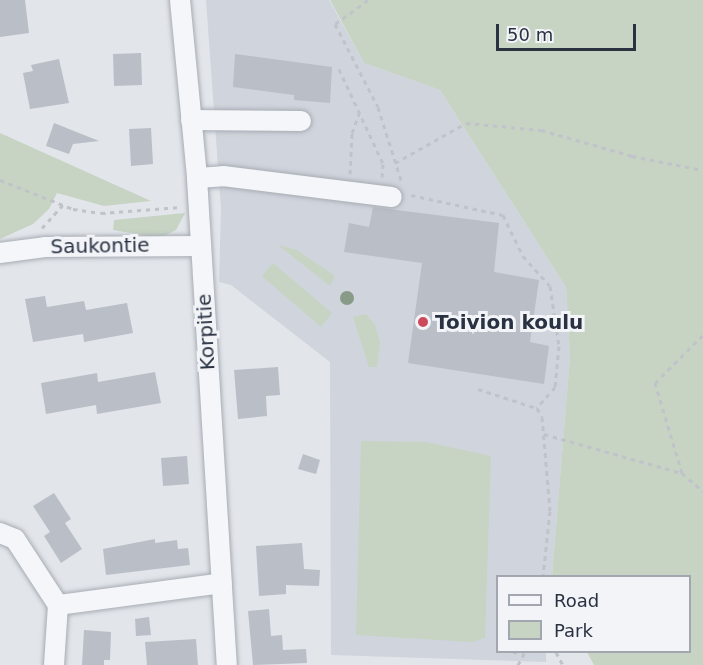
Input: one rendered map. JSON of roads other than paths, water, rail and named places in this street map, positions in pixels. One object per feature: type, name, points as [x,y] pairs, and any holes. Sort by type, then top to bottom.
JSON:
[{"type":"street","name":"Korpitie","points":[[180,0],[197,178],[227,665]]},
{"type":"street","points":[[191,120],[301,121]]},
{"type":"street","points":[[197,178],[223,176],[386,196]]},
{"type":"street","name":"Saukontie","points":[[0,253],[45,247],[201,246]]},
{"type":"street","points":[[0,533],[15,539],[58,605],[54,665]]},
{"type":"street","points":[[58,605],[222,583]]},
{"type":"place","name":"Toivion koulu","points":[[423,322]]}]
